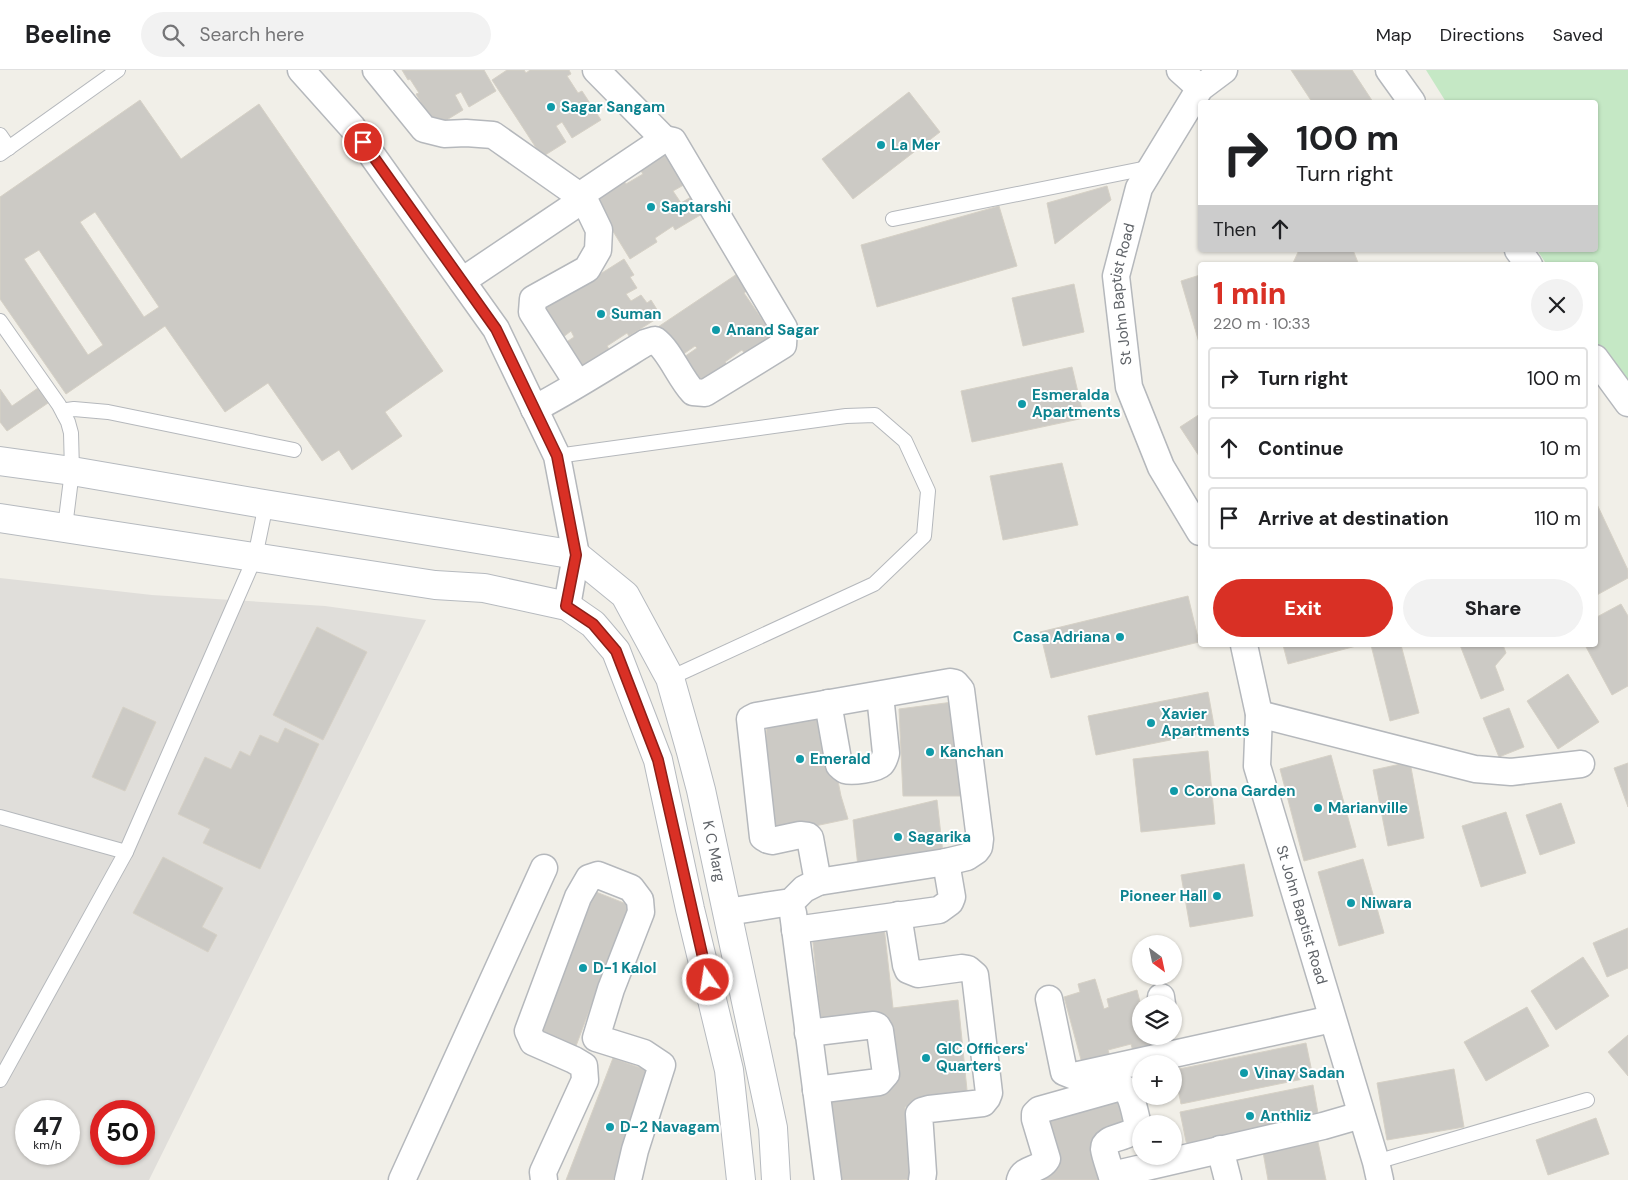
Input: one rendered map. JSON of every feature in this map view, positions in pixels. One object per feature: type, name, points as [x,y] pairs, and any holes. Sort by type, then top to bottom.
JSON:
[{"type":"main road","points":[[0,460],[576,555]]},
{"type":"main road","points":[[0,518],[435,585],[484,588],[566,606],[593,624],[616,651],[658,760],[690,909],[729,1070],[740,1180]]},
{"type":"main road","name":"K C Marg","points":[[576,555],[624,596],[670,678],[701,790],[727,912],[772,1128],[776,1180]]},
{"type":"main road","points":[[658,760],[691,752]]},
{"type":"street","points":[[301,70],[352,127],[496,329],[557,456],[576,555],[566,606]]},
{"type":"street","points":[[376,70],[424,129],[444,134],[493,135],[584,199],[599,230],[598,250],[586,268],[533,299],[532,312],[578,384]]},
{"type":"street","points":[[534,409],[645,343],[655,340],[661,345],[693,392],[704,393],[783,345],[784,328],[673,141],[664,139],[596,70]]},
{"type":"street","points":[[1180,70],[1200,88]]},
{"type":"street","name":"St John Baptist Road","points":[[1198,529],[1161,467],[1129,387],[1116,276],[1139,188],[1200,88],[1224,70]]},
{"type":"street","points":[[1388,70],[1410,100]]},
{"type":"street","points":[[462,281],[584,199],[588,190],[664,139]]},
{"type":"street","points":[[1598,362],[1628,403]]},
{"type":"street","name":"St John Baptist Road","points":[[1244,647],[1259,714],[1258,766],[1378,1171]]},
{"type":"street","points":[[727,912],[791,902],[810,884],[946,862],[967,857],[980,847],[961,690],[955,682],[756,716],[750,720],[763,837],[772,840],[800,835],[808,836],[810,838],[818,882]]},
{"type":"street","points":[[828,704],[839,765],[849,771],[876,768],[885,759],[886,753],[880,695]]},
{"type":"street","points":[[1259,714],[1475,768],[1511,772],[1581,764]]},
{"type":"street","points":[[795,930],[940,910],[950,902],[952,897],[946,862]]},
{"type":"street","points":[[402,1180],[544,868]]},
{"type":"street","points":[[544,1180],[543,1172],[585,1080],[584,1066],[596,1038],[610,989],[641,912],[640,900],[631,888],[598,875],[589,878],[578,897],[528,1030],[533,1042],[584,1066]]},
{"type":"street","points":[[791,902],[828,1180]]},
{"type":"street","points":[[898,915],[908,970],[918,974],[968,968],[975,975],[989,1092],[983,1103],[929,1109],[919,1114],[922,1180]]},
{"type":"street","points":[[1048,999],[1064,1072],[1069,1075],[1074,1076],[1171,1045]]},
{"type":"street","points":[[1182,1043],[1332,1019]]},
{"type":"street","points":[[808,1033],[874,1025],[880,1031],[886,1074],[883,1079],[879,1082],[816,1090]]},
{"type":"street","points":[[596,1038],[644,1053],[662,1065],[635,1150],[628,1180]]},
{"type":"street","points":[[1020,1180],[1022,1174],[1044,1164],[1047,1159],[1035,1119],[1035,1114],[1039,1110],[1121,1087],[1125,1088],[1129,1093],[1138,1125],[1132,1133],[1112,1139],[1106,1143],[1104,1148],[1112,1178],[1220,1149],[1323,1126],[1361,1115]]},
{"type":"street","points":[[1220,1149],[1228,1180]]},
{"type":"lane","points":[[0,135],[4,151],[118,70]]},
{"type":"lane","points":[[893,219],[1152,167]]},
{"type":"lane","points":[[0,321],[64,414],[71,433],[72,471],[65,527]]},
{"type":"lane","points":[[64,414],[67,410],[74,409],[108,412],[294,450]]},
{"type":"lane","points":[[557,456],[846,416],[875,415],[905,441],[928,491],[924,536],[874,584],[670,678]]},
{"type":"lane","points":[[0,1080],[126,852],[255,557],[266,504]]},
{"type":"lane","points":[[0,817],[126,852]]},
{"type":"lane","points":[[1378,1171],[1587,1100]]},
{"type":"shaded area","points":[[0,578],[152,595],[325,606],[426,620],[149,1180],[0,1180]]},
{"type":"green space","points":[[1426,70],[1628,70],[1628,386],[1623,388],[1598,348],[1598,262],[1545,262],[1538,252],[1598,252],[1598,100],[1445,100]]},
{"type":"building","points":[[402,70],[484,70],[496,91],[469,107],[461,92],[455,95],[463,110],[435,127],[416,94],[419,93]]},
{"type":"building","name":"Sagar Sangam","points":[[507,70],[524,70],[526,73],[530,70],[569,70],[571,74],[567,76],[578,93],[582,91],[601,120],[572,138],[562,122],[556,126],[566,142],[542,157],[492,80]]},
{"type":"building","points":[[1291,70],[1352,70],[1372,100],[1311,100]]},
{"type":"building","name":"La Mer","points":[[909,92],[940,132],[853,199],[822,159]]},
{"type":"building","points":[[140,100],[181,159],[259,104],[443,371],[385,412],[402,436],[352,470],[339,450],[322,461],[268,383],[225,412],[165,326],[66,394],[0,299],[0,197]],"holes":[[[95,212],[159,307],[144,317],[80,222]],[[39,250],[103,345],[88,355],[24,259]]]},
{"type":"building","name":"Saptarshi","points":[[669,149],[689,182],[673,191],[681,203],[696,194],[707,211],[675,230],[673,226],[655,238],[657,242],[630,259],[592,197],[622,178],[626,184],[643,174],[639,168]]},
{"type":"building","points":[[1107,186],[1111,200],[1055,244],[1047,203]]},
{"type":"building","points":[[999,206],[1017,266],[877,307],[861,245]]},
{"type":"building","points":[[1298,252],[1354,252],[1358,262],[1293,262]]},
{"type":"building","name":"Suman","points":[[624,259],[634,275],[630,277],[637,288],[626,294],[631,301],[641,295],[647,303],[651,300],[661,316],[629,336],[627,333],[607,346],[609,349],[578,370],[565,343],[574,337],[571,331],[562,338],[540,312]]},
{"type":"building","name":"Anand Sagar","points":[[737,274],[748,290],[744,293],[764,322],[766,320],[775,334],[745,354],[742,350],[725,362],[728,365],[697,386],[684,357],[697,348],[695,346],[682,355],[667,341],[658,327]]},
{"type":"building","points":[[1198,276],[1198,339],[1181,281]]},
{"type":"building","points":[[1074,284],[1084,332],[1023,346],[1012,298]]},
{"type":"building","name":"Esmeralda Apartments","points":[[1072,367],[1084,418],[972,442],[961,391]]},
{"type":"building","points":[[38,388],[48,403],[7,431],[0,422],[0,389],[12,406]]},
{"type":"building","points":[[1198,415],[1198,454],[1180,427]]},
{"type":"building","points":[[1062,463],[1078,525],[1003,540],[990,476]]},
{"type":"building","points":[[1598,506],[1628,570],[1628,578],[1598,594]]},
{"type":"building","name":"Casa Adriana","points":[[1188,596],[1198,642],[1051,678],[1040,632]]},
{"type":"building","points":[[1621,604],[1628,616],[1628,686],[1612,695],[1586,647],[1598,647],[1598,616]]},
{"type":"building","points":[[317,627],[367,652],[323,740],[273,715]]},
{"type":"building","points":[[1284,647],[1352,647],[1288,664]]},
{"type":"building","points":[[1372,647],[1402,647],[1419,713],[1390,721]]},
{"type":"building","points":[[1461,647],[1504,647],[1506,653],[1495,666],[1504,690],[1481,699]]},
{"type":"building","points":[[1568,674],[1599,722],[1558,749],[1527,701]]},
{"type":"building","name":"Xavier Apartments","points":[[1208,692],[1215,731],[1096,755],[1088,716]]},
{"type":"building","name":"Kanchan","points":[[953,702],[964,796],[903,796],[899,709]]},
{"type":"building","points":[[123,707],[156,722],[125,791],[92,777]]},
{"type":"building","points":[[1509,708],[1524,747],[1499,757],[1483,718]]},
{"type":"building","name":"Emerald","points":[[824,711],[841,796],[848,819],[763,837],[767,721]]},
{"type":"building","points":[[285,728],[319,744],[260,869],[203,843],[210,829],[178,814],[205,757],[231,769],[240,751],[250,756],[260,735],[278,743]]},
{"type":"building","name":"Corona Garden","points":[[1208,751],[1215,824],[1141,832],[1133,759]]},
{"type":"building","name":"Marianville","points":[[1331,755],[1356,847],[1304,861],[1280,769]]},
{"type":"building","points":[[1410,762],[1424,838],[1388,846],[1373,770]]},
{"type":"building","points":[[1628,763],[1628,807],[1614,768]]},
{"type":"building","name":"Sagarika","points":[[937,800],[943,853],[858,867],[853,820]]},
{"type":"building","points":[[1561,803],[1575,843],[1540,855],[1526,815]]},
{"type":"building","points":[[1506,812],[1526,873],[1481,887],[1462,826]]},
{"type":"building","points":[[163,857],[223,888],[202,927],[217,935],[208,952],[133,913]]},
{"type":"building","name":"Niwara","points":[[1363,859],[1384,933],[1339,946],[1318,872]]},
{"type":"building","name":"Pioneer Hall","points":[[1244,864],[1253,916],[1190,927],[1181,875]]},
{"type":"building","name":"D-1 Kalol","points":[[591,890],[629,905],[576,1046],[538,1032]]},
{"type":"building","name":"GIC Officers' Quarters","points":[[884,926],[893,1008],[958,1000],[968,1100],[905,1107],[913,1179],[839,1180],[829,1095],[891,1088],[884,1022],[822,1029],[812,934]]},
{"type":"building","points":[[1628,928],[1628,968],[1607,977],[1593,943]]},
{"type":"building","points":[[1583,957],[1609,996],[1556,1030],[1531,991]]},
{"type":"building","points":[[1095,979],[1104,1009],[1109,1007],[1107,999],[1137,990],[1138,995],[1132,995],[1132,1045],[1153,1045],[1154,1050],[1134,1055],[1131,1044],[1108,1050],[1112,1064],[1083,1067],[1064,997],[1080,992],[1078,984]]},
{"type":"building","points":[[1527,1007],[1549,1046],[1486,1081],[1464,1042]]},
{"type":"building","points":[[1628,1035],[1628,1076],[1608,1052]]},
{"type":"building","name":"Vinay Sadan","points":[[1306,1043],[1313,1077],[1182,1104],[1182,1068]]},
{"type":"building","name":"D-2 Navagam","points":[[613,1058],[655,1073],[613,1180],[566,1180]]},
{"type":"building","points":[[1454,1069],[1464,1127],[1387,1140],[1377,1083]]},
{"type":"building","name":"Anthliz","points":[[1313,1085],[1319,1119],[1187,1146],[1180,1112]]},
{"type":"building","points":[[1121,1092],[1130,1126],[1096,1135],[1108,1180],[1031,1180],[1041,1114]]},
{"type":"building","points":[[1596,1118],[1609,1154],[1548,1175],[1536,1140]]},
{"type":"building","points":[[1318,1142],[1326,1180],[1268,1180],[1263,1152]]},
{"type":"place","name":"Sagar Sangam","points":[[551,107]]},
{"type":"place","name":"La Mer","points":[[881,145]]},
{"type":"place","name":"Saptarshi","points":[[651,207]]},
{"type":"place","name":"Suman","points":[[601,314]]},
{"type":"place","name":"Anand Sagar","points":[[716,330]]},
{"type":"place","name":"Esmeralda Apartments","points":[[1022,404]]},
{"type":"place","name":"Casa Adriana","points":[[1120,637]]},
{"type":"place","name":"Xavier Apartments","points":[[1151,723]]},
{"type":"place","name":"Kanchan","points":[[930,752]]},
{"type":"place","name":"Emerald","points":[[800,759]]},
{"type":"place","name":"Corona Garden","points":[[1174,791]]},
{"type":"place","name":"Marianville","points":[[1318,808]]},
{"type":"place","name":"Sagarika","points":[[898,837]]},
{"type":"place","name":"Pioneer Hall","points":[[1217,896]]},
{"type":"place","name":"Niwara","points":[[1351,903]]},
{"type":"place","name":"D-1 Kalol","points":[[583,968]]},
{"type":"place","name":"GIC Officers' Quarters","points":[[926,1058]]},
{"type":"place","name":"Vinay Sadan","points":[[1244,1073]]},
{"type":"place","name":"Anthliz","points":[[1250,1116]]},
{"type":"place","name":"D-2 Navagam","points":[[610,1127]]},
{"type":"route","points":[[363,142],[496,329],[557,456],[576,555],[566,606],[593,624],[616,651],[658,760],[690,909],[708,980]]}]
